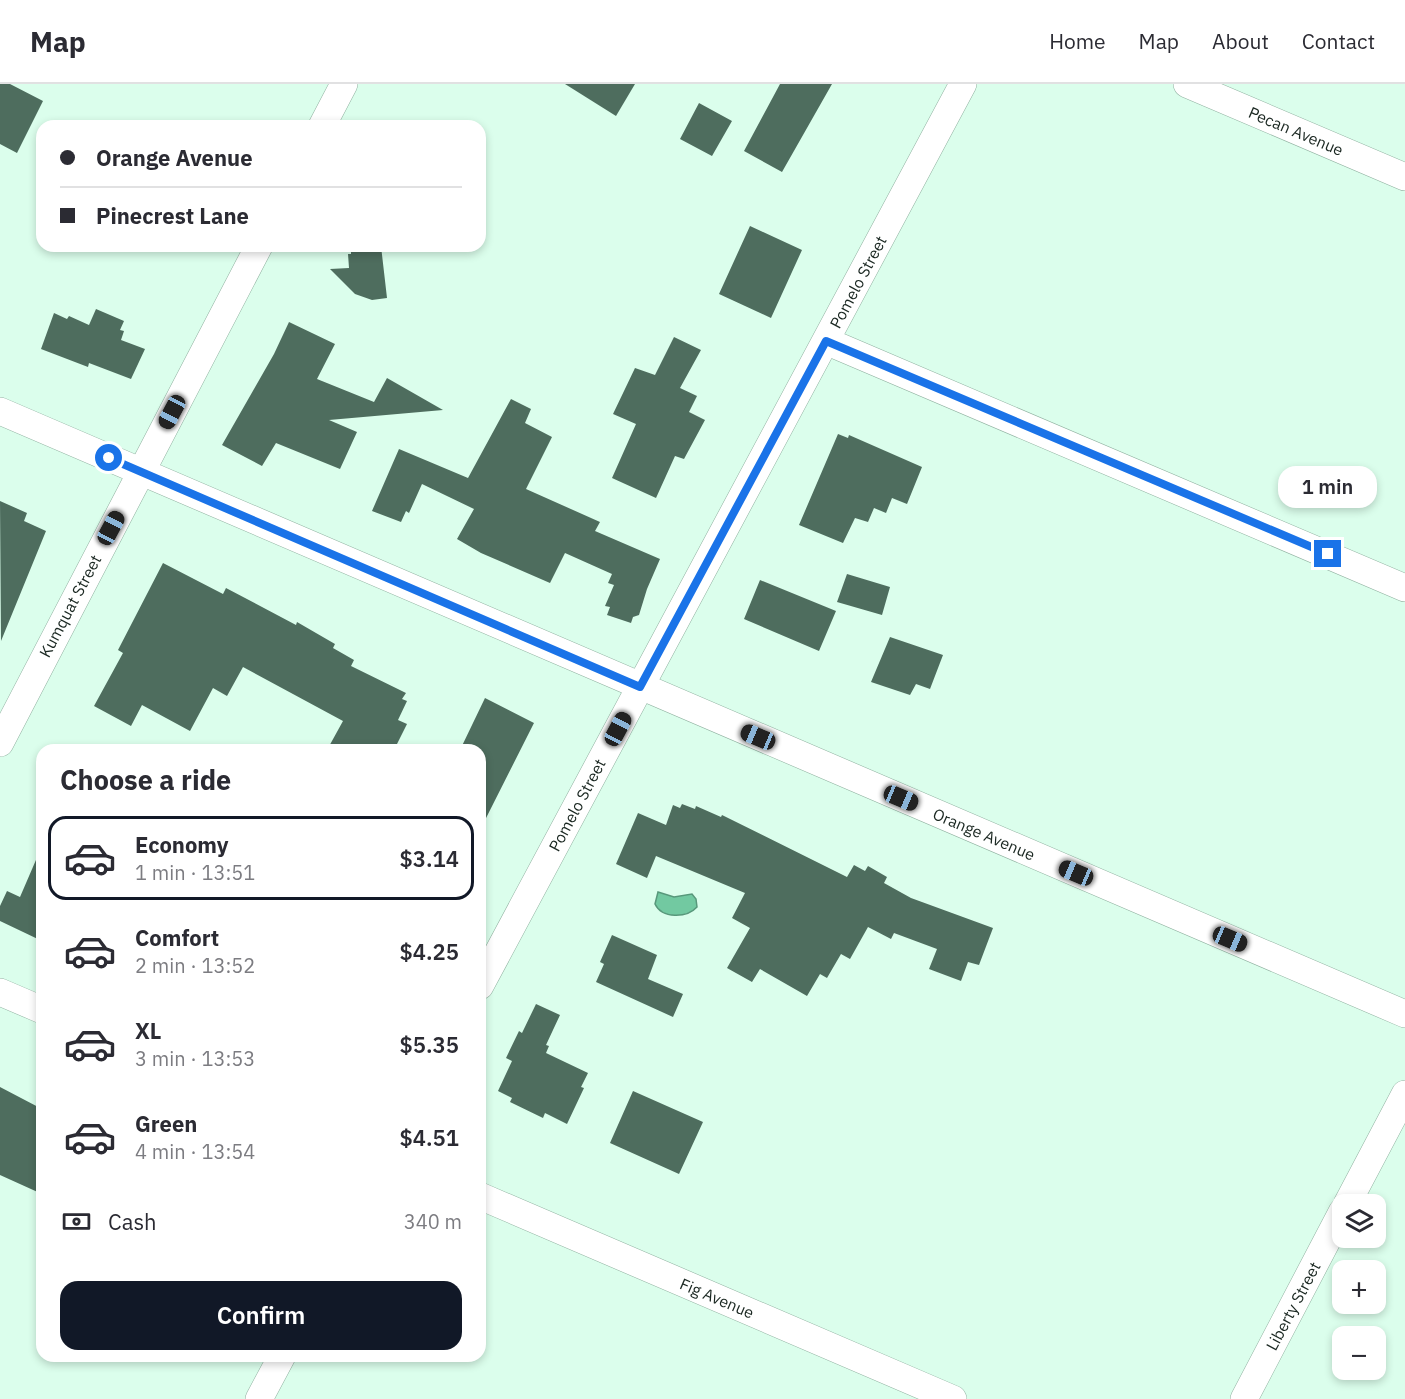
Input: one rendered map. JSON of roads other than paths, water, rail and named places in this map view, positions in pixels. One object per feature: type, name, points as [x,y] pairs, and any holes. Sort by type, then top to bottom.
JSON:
[{"type":"street","points":[[325,120],[344,84]]},
{"type":"street","name":"Pomelo Street","points":[[486,975],[963,84]]},
{"type":"street","name":"Pecan Avenue","points":[[1187,84],[1405,177]]},
{"type":"street","name":"Kumquat Street","points":[[0,743],[256,252]]},
{"type":"street","points":[[826,341],[1405,588]]},
{"type":"street","name":"Orange Avenue","points":[[0,411],[1405,1014]]},
{"type":"street","points":[[0,992],[36,1007]]},
{"type":"street","points":[[1352,1194],[1405,1094]]},
{"type":"street","name":"Fig Avenue","points":[[486,1199],[953,1399]]},
{"type":"street","name":"Liberty Street","points":[[1244,1399],[1332,1231]]},
{"type":"street","points":[[259,1399],[279,1362]]}]
